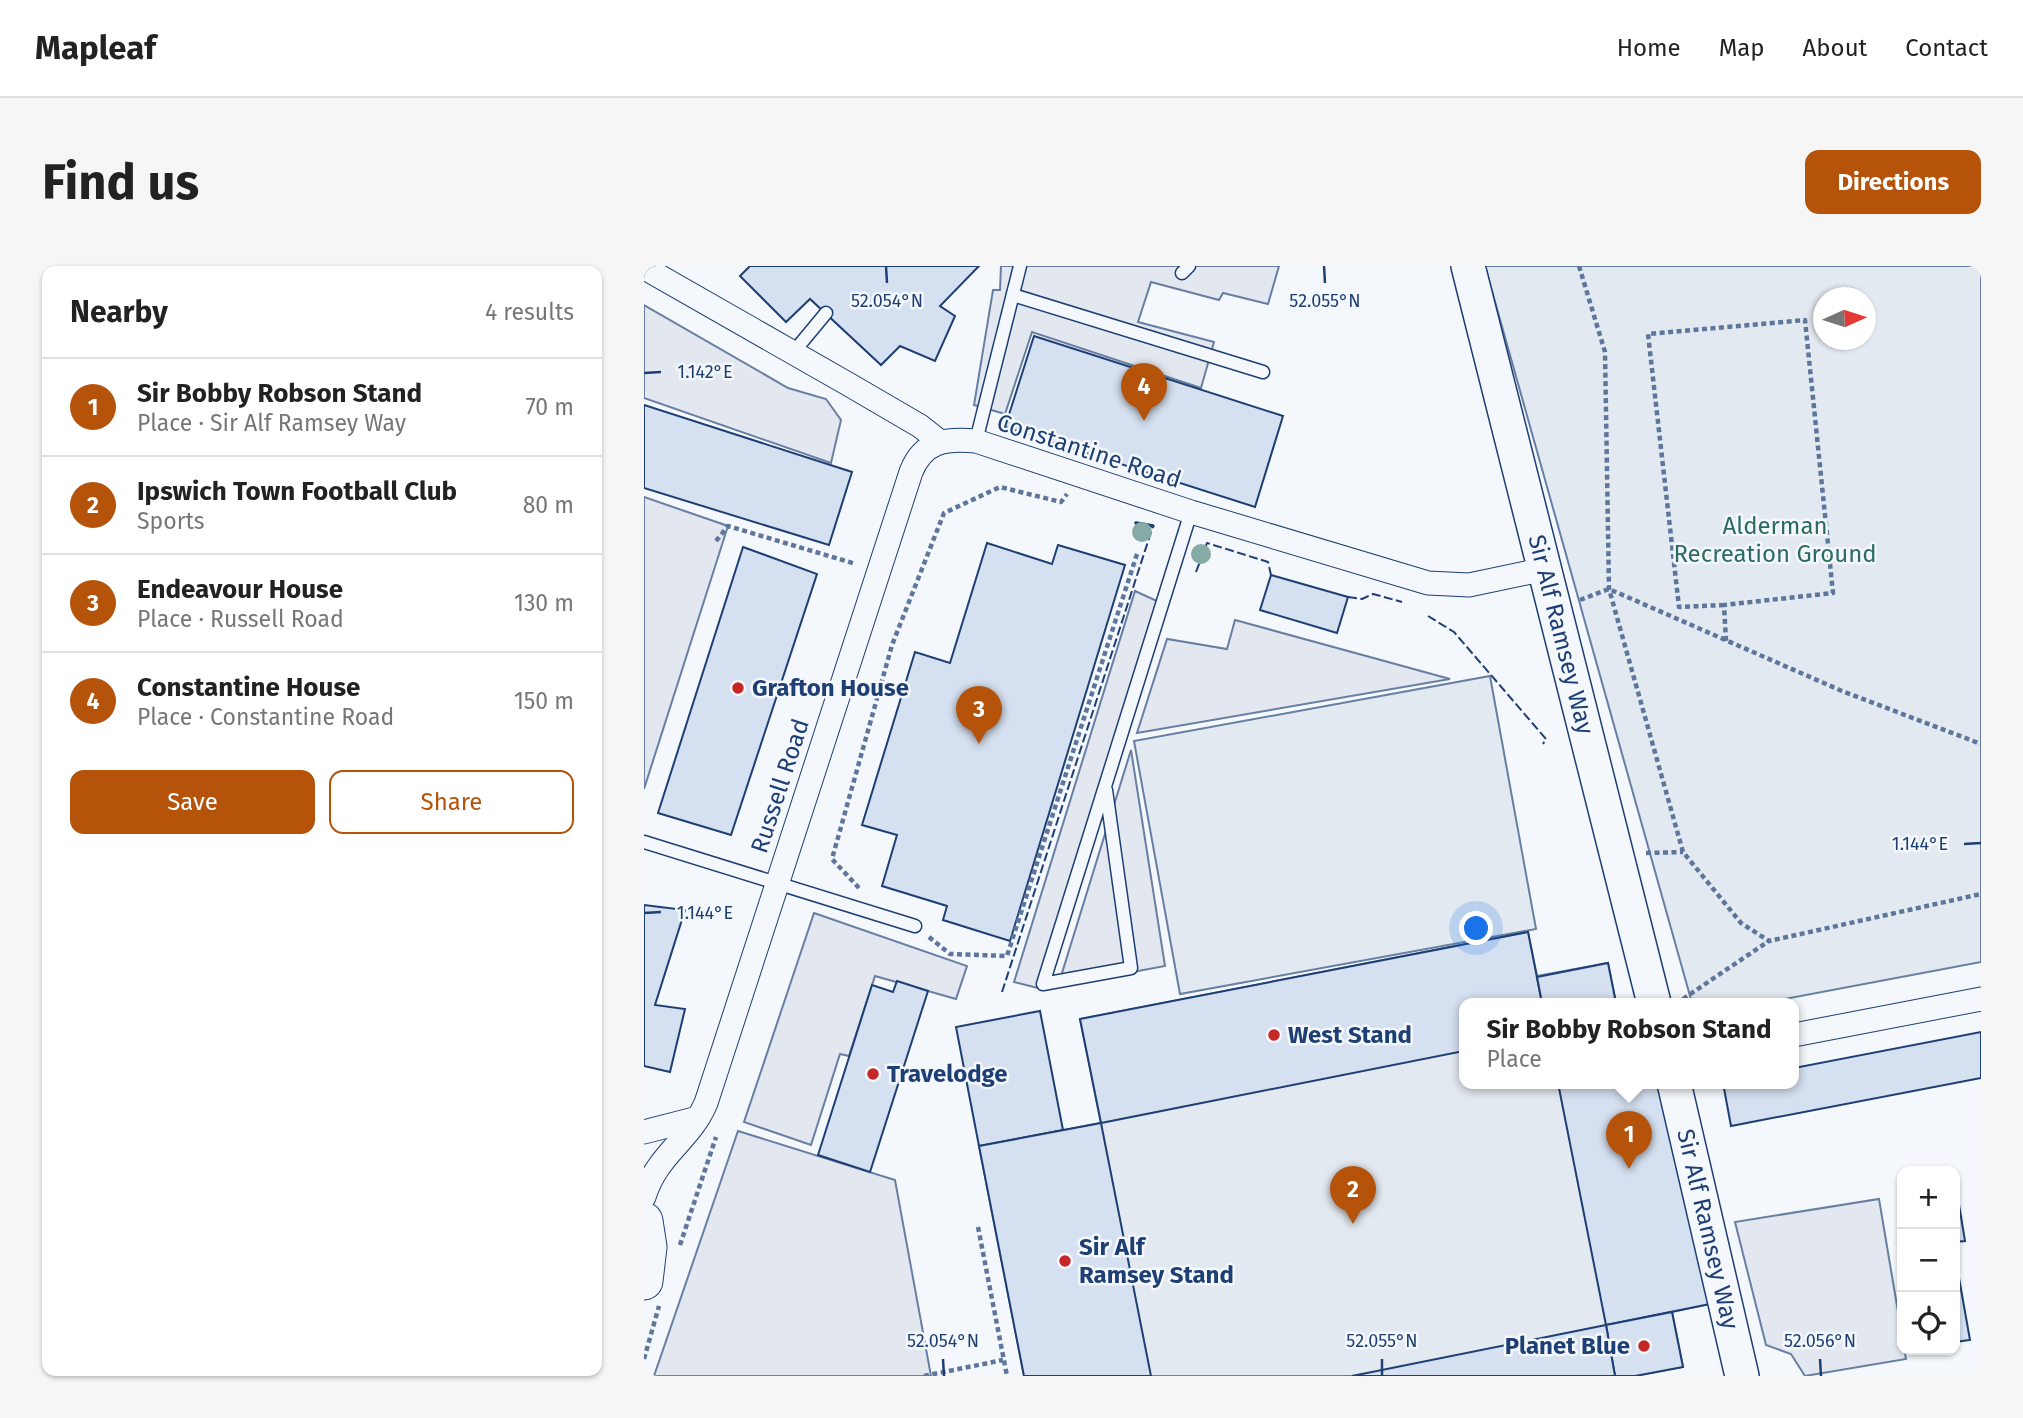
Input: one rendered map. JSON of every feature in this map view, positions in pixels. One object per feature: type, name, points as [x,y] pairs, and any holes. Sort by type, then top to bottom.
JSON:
[{"type":"main road","points":[[644,1221],[653,1289]]},
{"type":"street","name":"Sir Alf Ramsey Way","points":[[1468,266],[1557,609],[1653,998]]},
{"type":"street","points":[[649,271],[920,426],[939,441]]},
{"type":"street","name":"Constantine Road","points":[[939,441],[976,441],[1191,512],[1447,586],[1469,585],[1545,569]]},
{"type":"street","name":"Russell Road","points":[[644,1197],[661,1160],[695,1126],[709,1123],[775,885],[878,570],[916,460],[939,441]]},
{"type":"street","points":[[1799,1034],[1981,999]]},
{"type":"street","name":"Sir Alf Ramsey Way","points":[[1675,1089],[1742,1376]]},
{"type":"street","points":[[644,1132],[709,1123]]},
{"type":"lane","points":[[976,441],[1020,266]]},
{"type":"lane","points":[[1013,295],[1263,372]]},
{"type":"lane","points":[[792,354],[826,313]]},
{"type":"lane","points":[[1106,790],[1131,968],[1043,984],[1191,512]]},
{"type":"lane","points":[[644,842],[775,885],[915,926]]},
{"type":"path","points":[[1579,266],[1605,352],[1609,589],[1684,852],[1741,923],[1769,941]]},
{"type":"path","points":[[1805,320],[1833,593],[1724,605],[1679,607],[1648,334],[1805,320]]},
{"type":"path","points":[[860,890],[832,859],[892,645],[944,513],[1000,487],[1061,502],[1080,477]]},
{"type":"path","points":[[716,541],[728,526],[878,570]]},
{"type":"path","points":[[915,926],[950,954],[1007,956],[1138,551]]},
{"type":"path","points":[[1557,609],[1609,589],[1842,691],[1981,744]]},
{"type":"path","points":[[1724,605],[1726,640]]},
{"type":"path","points":[[1617,854],[1684,852]]},
{"type":"path","points":[[1684,998],[1769,941],[1981,894]]},
{"type":"path","points":[[676,1257],[709,1123]]},
{"type":"path","points":[[978,1227],[1007,1376]]},
{"type":"path","points":[[644,1359],[653,1289]]},
{"type":"path","points":[[923,1376],[1003,1360]]},
{"type":"green space","name":"Alderman Recreation Ground","points":[[1485,266],[1981,266],[1981,962],[1790,998],[1691,998]]},
{"type":"green space","points":[[1490,676],[1536,929],[1180,994],[1134,741]]},
{"type":"green space","points":[[1528,932],[1537,976],[1608,963],[1615,998],[1459,998],[1459,1089],[1668,1089],[1710,1304],[1672,1312],[1683,1367],[1635,1376],[1024,1376],[979,1146],[1101,1123],[1080,1019]]},
{"type":"shaded area","points":[[1001,266],[1279,266],[1268,304],[1223,293],[1219,300],[1151,282],[1138,322],[1214,342],[1201,388],[1032,332],[1005,414],[974,405],[993,290],[1000,290]]},
{"type":"shaded area","points":[[644,305],[788,388],[826,399],[841,420],[831,463],[644,398]]},
{"type":"shaded area","points":[[644,497],[728,526],[644,789]]},
{"type":"shaded area","points":[[1135,591],[1157,601],[1038,988],[1014,982]]},
{"type":"shaded area","points":[[1235,620],[1450,679],[1137,733],[1167,639],[1227,649]]},
{"type":"shaded area","points":[[1131,750],[1165,966],[1058,986]]},
{"type":"shaded area","points":[[814,913],[967,966],[956,999],[875,976],[849,1056],[840,1054],[811,1145],[744,1122]]},
{"type":"shaded area","points":[[738,1131],[895,1180],[931,1376],[654,1376]]},
{"type":"shaded area","points":[[1879,1199],[1897,1306],[1897,1355],[1905,1355],[1906,1359],[1805,1376],[1791,1354],[1766,1345],[1735,1222]]},
{"type":"building","points":[[750,266],[979,266],[940,306],[955,316],[935,361],[900,346],[881,365],[810,299],[786,322],[740,276]]},
{"type":"building","points":[[1034,336],[1283,416],[1255,507],[1005,427]]},
{"type":"building","points":[[644,405],[852,472],[829,545],[644,488]]},
{"type":"building","points":[[987,543],[1052,564],[1058,545],[1125,565],[1010,941],[943,920],[947,906],[882,886],[897,835],[862,825],[915,652],[950,663]]},
{"type":"building","name":"Grafton House","points":[[743,547],[817,574],[731,835],[658,813]]},
{"type":"building","points":[[1271,575],[1348,597],[1337,633],[1260,610]]},
{"type":"building","points":[[644,905],[685,910],[655,1005],[685,1009],[670,1072],[644,1066]]},
{"type":"building","name":"West Stand","points":[[1528,932],[1541,998],[1459,998],[1459,1052],[1101,1123],[1080,1019]]},
{"type":"building","points":[[1608,963],[1615,998],[1541,998],[1537,977]]},
{"type":"building","name":"Travelodge","points":[[897,981],[928,991],[870,1172],[818,1155],[872,985],[893,992]]},
{"type":"building","points":[[1040,1011],[1063,1130],[979,1146],[956,1027]]},
{"type":"building","points":[[1981,1032],[1981,1078],[1731,1126],[1724,1089],[1799,1089],[1799,1067]]},
{"type":"building","points":[[1559,1089],[1668,1089],[1710,1304],[1606,1325]]},
{"type":"building","name":"Sir Alf Ramsey Stand","points":[[1101,1123],[1151,1376],[1024,1376],[979,1146]]},
{"type":"building","points":[[1960,1210],[1965,1241],[1960,1242]]},
{"type":"building","points":[[1960,1284],[1970,1340],[1960,1341]]},
{"type":"building","name":"Planet Blue","points":[[1672,1312],[1683,1367],[1635,1376],[1615,1376],[1606,1325]]},
{"type":"building","points":[[1606,1325],[1615,1376],[1352,1376]]},
{"type":"fence","points":[[1002,992],[1153,526]]},
{"type":"fence","points":[[1196,572],[1207,543],[1268,562],[1271,575]]},
{"type":"fence","points":[[1348,597],[1362,599],[1373,594],[1402,602]]},
{"type":"fence","points":[[1428,616],[1454,632],[1546,739],[1543,744]]},
{"type":"wall","points":[[1136,523],[1153,526]]},
{"type":"place","name":"Constantine House","points":[[1144,421]]},
{"type":"place","name":"Grafton House","points":[[738,688]]},
{"type":"place","name":"Endeavour House","points":[[979,744]]},
{"type":"place","name":"West Stand","points":[[1274,1035]]},
{"type":"place","name":"Travelodge","points":[[873,1074]]},
{"type":"place","name":"Sir Bobby Robson Stand","points":[[1629,1169]]},
{"type":"place","name":"Ipswich Town Football Club","points":[[1353,1224]]},
{"type":"place","name":"Sir Alf Ramsey Stand","points":[[1065,1261]]},
{"type":"place","name":"Planet Blue","points":[[1644,1346]]}]
